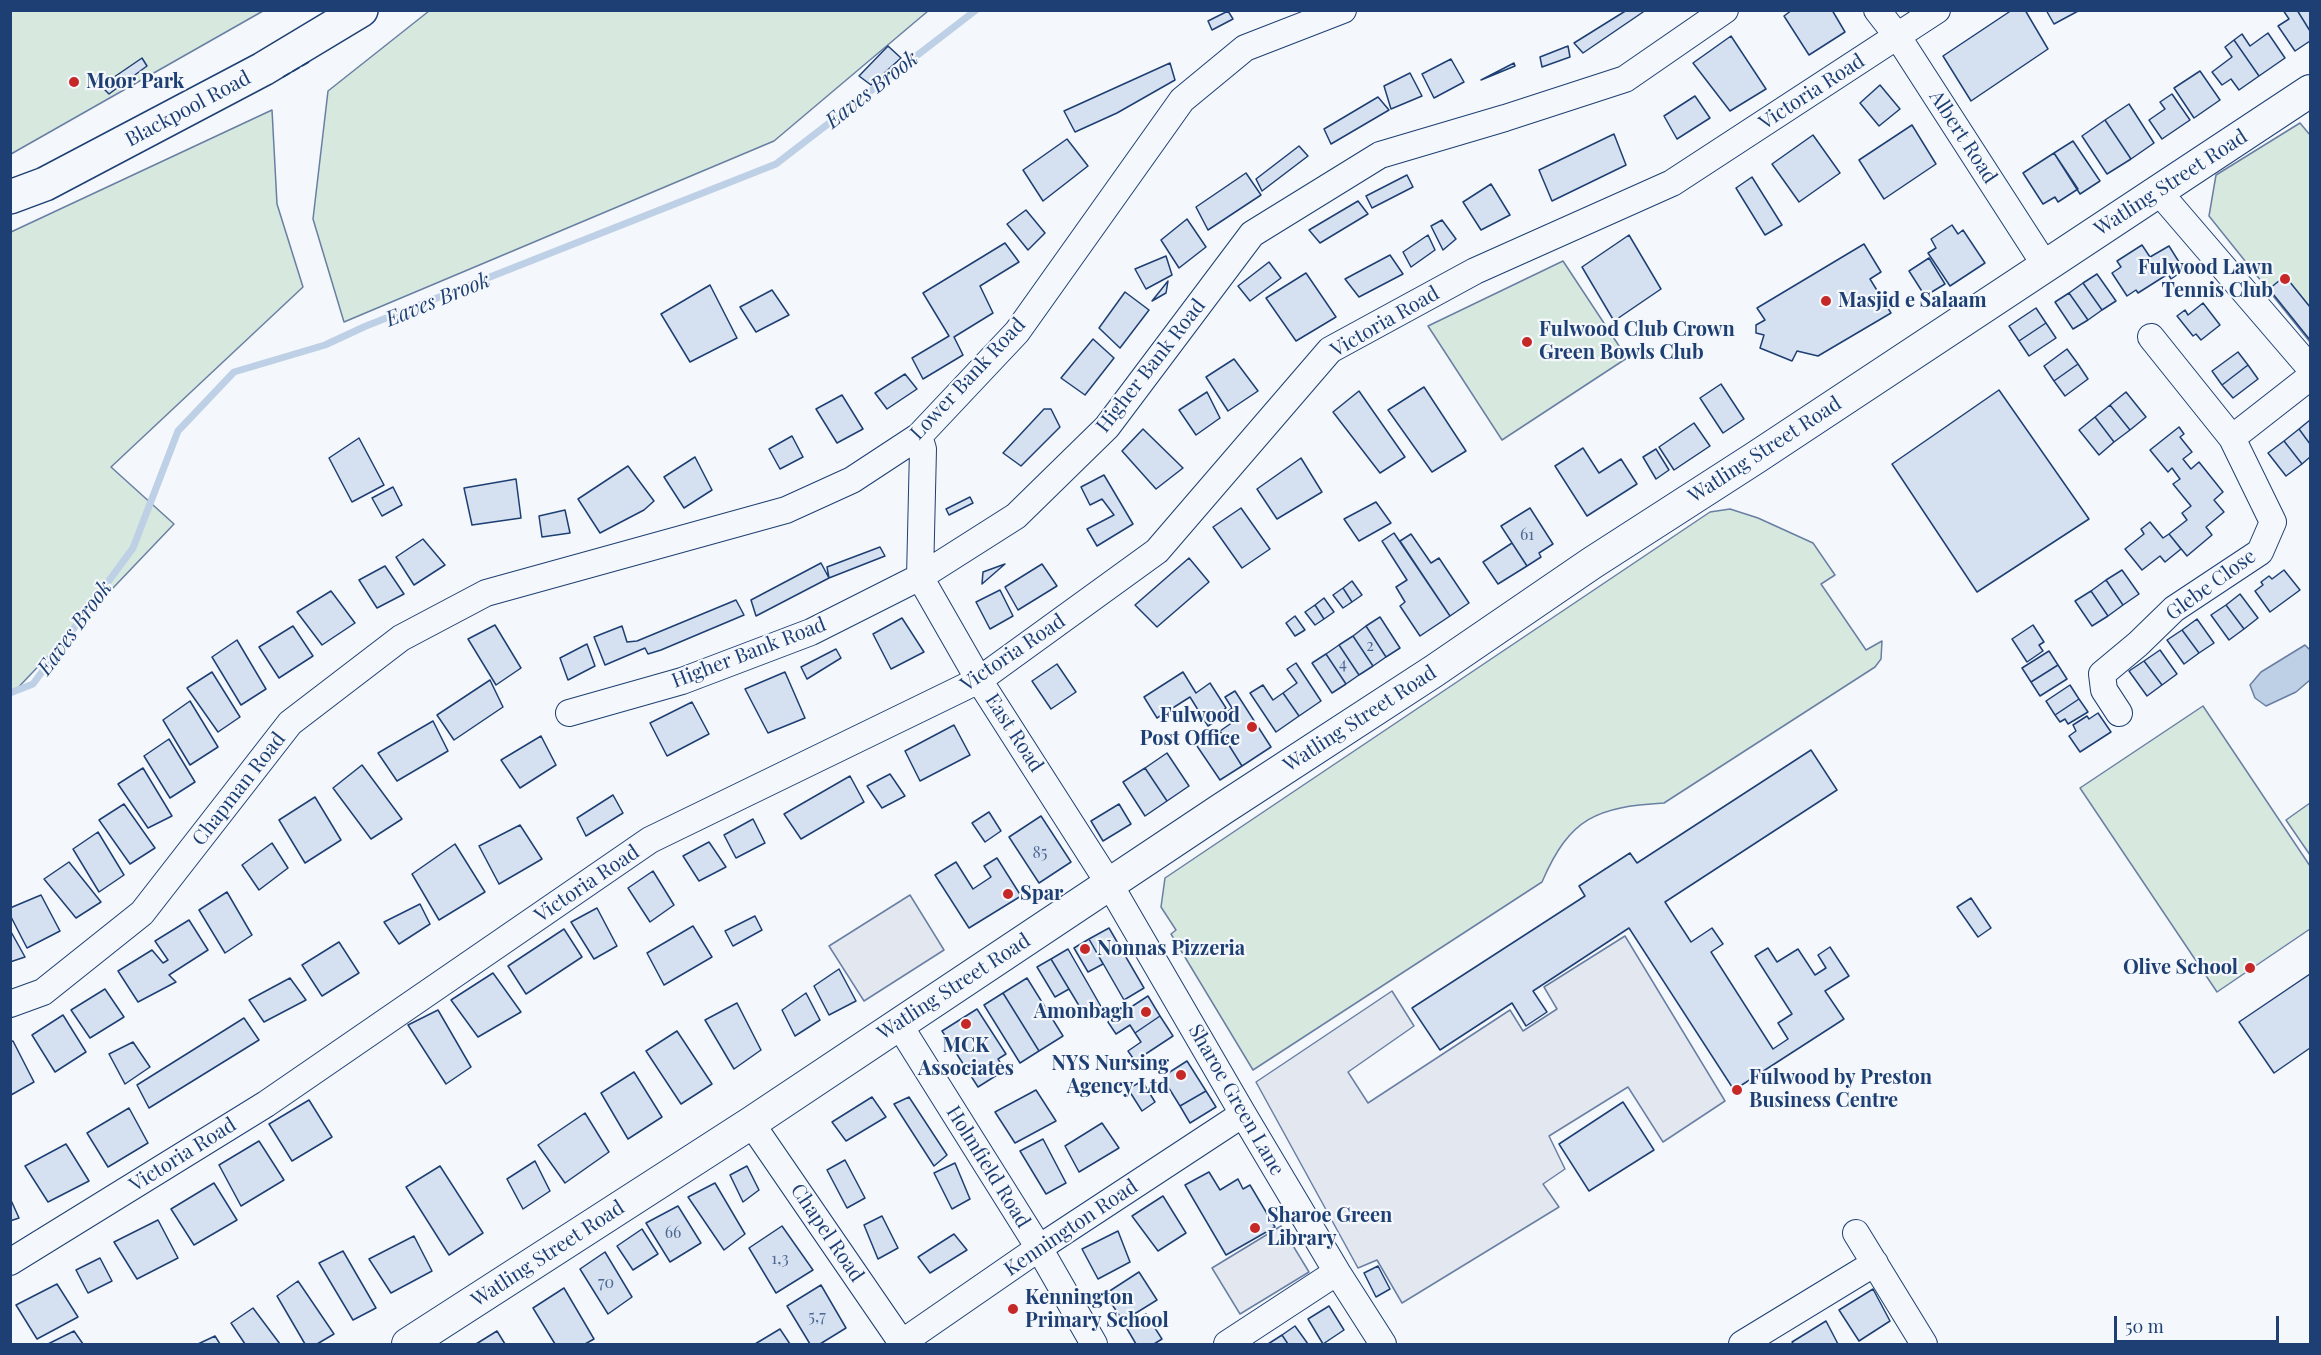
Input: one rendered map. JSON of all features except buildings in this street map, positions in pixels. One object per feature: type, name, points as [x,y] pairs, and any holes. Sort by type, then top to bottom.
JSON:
[{"type":"highway","name":"Blackpool Road","points":[[10,196],[45,184],[263,69],[361,10]]},
{"type":"main road","name":"Watling Street Road","points":[[408,1344],[751,1122],[1434,671],[1592,563],[2310,91]]},
{"type":"street","name":"Lower Bank Road","points":[[486,593],[786,510],[852,480],[919,436],[1017,332],[1182,100],[1245,48],[1343,10]]},
{"type":"street","name":"Higher Bank Road","points":[[569,713],[682,681],[811,632],[921,577],[1016,516],[1107,427],[1252,234],[1380,155],[1625,79],[1725,10]]},
{"type":"street","name":"Albert Road","points":[[1877,10],[1898,37],[2045,265]]},
{"type":"street","name":"Victoria Road","points":[[10,1262],[266,1104],[650,840],[980,680],[1157,551],[1330,350],[1475,271],[1672,183],[1937,10]]},
{"type":"street","points":[[2158,191],[2310,368]]},
{"type":"street","points":[[2151,337],[2232,438],[2310,377]]},
{"type":"street","points":[[919,436],[923,449],[921,577]]},
{"type":"street","name":"Glebe Close","points":[[2119,713],[2104,690],[2102,674],[2138,644],[2174,609],[2260,552],[2273,522],[2232,438]]},
{"type":"street","name":"East Road","points":[[921,577],[980,680],[1110,885]]},
{"type":"street","name":"Chapman Road","points":[[10,1004],[43,992],[142,914],[290,723],[401,638],[486,593]]},
{"type":"street","name":"Sharoe Green Lane","points":[[1110,885],[1243,1114],[1337,1272],[1383,1344]]},
{"type":"street","name":"Holmfield Road","points":[[898,1023],[1039,1248],[1094,1344]]},
{"type":"street","name":"Kennington Road","points":[[901,1344],[1039,1248],[1243,1114]]},
{"type":"street","name":"Chapel Road","points":[[751,1122],[901,1344]]},
{"type":"street","points":[[1856,1233],[1924,1344]]},
{"type":"street","points":[[1743,1344],[1875,1263]]},
{"type":"street","points":[[1227,1344],[1337,1272]]},
{"type":"shaded area","name":"Moor Park","points":[[11,11],[263,11],[11,154]]},
{"type":"shaded area","points":[[429,11],[928,11],[774,141],[344,322],[313,219],[328,91]]},
{"type":"shaded area","points":[[272,110],[277,204],[303,287],[111,467],[174,524],[11,695],[11,232]]},
{"type":"shaded area","name":"Fulwood Lawn Tennis Club","points":[[2300,123],[2310,135],[2310,342],[2209,216],[2216,175]]},
{"type":"shaded area","name":"Fulwood Club Crown Green Bowls Club","points":[[1563,261],[1627,358],[1502,440],[1428,326]]},
{"type":"shaded area","points":[[1730,509],[1758,518],[1813,543],[1835,575],[1821,584],[1866,650],[1882,641],[1881,659],[1875,667],[1664,803],[1621,808],[1588,820],[1575,829],[1563,843],[1542,882],[1253,1070],[1171,934],[1176,930],[1161,907],[1165,878],[1710,512]]},
{"type":"shaded area","points":[[2203,706],[2310,866],[2310,929],[2217,992],[2080,788]]},
{"type":"shaded area","points":[[2310,803],[2310,855],[2286,820]]},
{"type":"shaded area","points":[[910,895],[944,950],[864,1001],[829,946]]},
{"type":"shaded area","points":[[1625,936],[1725,1101],[1663,1142],[1628,1087],[1549,1136],[1565,1169],[1543,1184],[1559,1207],[1402,1303],[1377,1260],[1358,1268],[1256,1082],[1392,991],[1414,1026],[1348,1072],[1368,1103],[1510,1010],[1523,1031],[1557,1009],[1544,987]]},
{"type":"shaded area","name":"Sharoe Green Library","points":[[1281,1226],[1309,1272],[1240,1314],[1212,1268]]},
{"type":"water","points":[[2305,645],[2310,650],[2310,680],[2296,692],[2266,706],[2255,698],[2250,685],[2261,672]]},
{"type":"waterway","name":"Eaves Brook","points":[[10,693],[33,684],[133,548],[178,431],[234,372],[325,345],[366,326],[776,164],[976,10]]},
{"type":"fence","points":[[283,77],[309,62]]},
{"type":"place","name":"Moor Park","points":[[74,82]]},
{"type":"place","name":"Fulwood Lawn Tennis Club","points":[[2285,279]]},
{"type":"place","name":"Masjid e Salaam","points":[[1826,301]]},
{"type":"place","name":"Fulwood Club Crown Green Bowls Club","points":[[1527,342]]},
{"type":"place","name":"Fulwood Post Office","points":[[1252,727]]},
{"type":"place","name":"Spar","points":[[1008,894]]},
{"type":"place","name":"Nonnas Pizzeria","points":[[1085,949]]},
{"type":"place","name":"Olive School","points":[[2250,968]]},
{"type":"place","name":"Amonbagh","points":[[1146,1012]]},
{"type":"place","name":"MCK Associates","points":[[966,1024]]},
{"type":"place","name":"NYS Nursing Agency Ltd","points":[[1181,1075]]},
{"type":"place","name":"Fulwood by Preston Business Centre","points":[[1737,1090]]},
{"type":"place","name":"Sharoe Green Library","points":[[1255,1228]]},
{"type":"place","name":"Kennington Primary School","points":[[1013,1309]]}]
